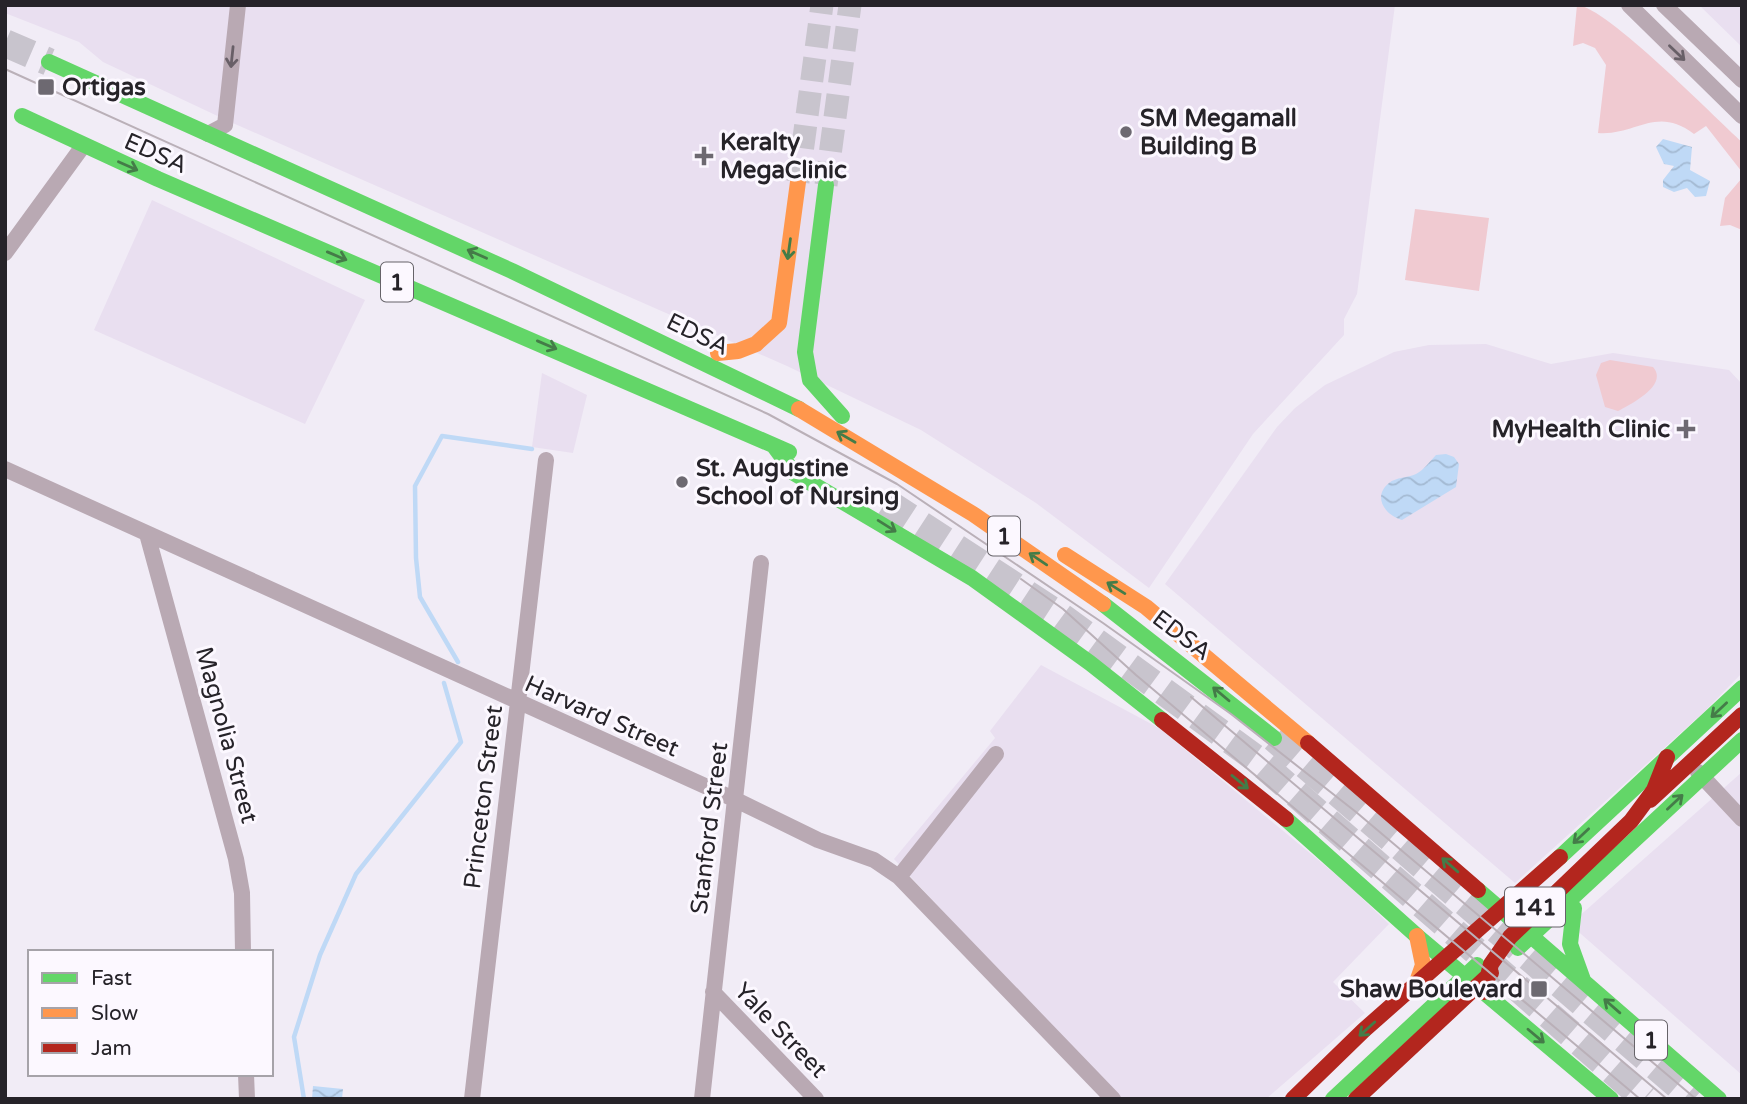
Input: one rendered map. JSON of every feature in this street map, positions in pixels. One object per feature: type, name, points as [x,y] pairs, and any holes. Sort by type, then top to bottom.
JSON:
[{"type":"main road","name":"EDSA","points":[[49,62],[539,281],[779,398],[904,470],[1070,580],[1178,658],[1273,738]]},
{"type":"main road","name":"EDSA","points":[[22,116],[83,146],[802,458]]},
{"type":"main road","points":[[718,353],[738,351],[756,344],[779,323],[798,182]]},
{"type":"main road","points":[[826,185],[805,352],[810,380],[842,416]]},
{"type":"main road","points":[[779,323],[789,336],[801,335],[808,325]]},
{"type":"main road","name":"1","points":[[683,352],[718,353],[842,416],[1018,525]]},
{"type":"main road","name":"1","points":[[774,446],[794,473],[972,578],[1090,663],[1318,844],[1417,936],[1611,1099]]},
{"type":"main road","name":"1","points":[[1051,546],[1146,607],[1210,658],[1719,1099]]},
{"type":"main road","name":"141","points":[[1293,1099],[1742,688]]},
{"type":"main road","name":"141","points":[[1335,1098],[1742,715]]},
{"type":"main road","points":[[1699,728],[1712,754],[1739,765]]},
{"type":"main road","name":"141","points":[[1356,1099],[1742,740]]},
{"type":"main road","points":[[1484,992],[1488,965],[1520,927],[1630,824],[1659,783],[1671,753]]},
{"type":"main road","name":"141","points":[[1368,1099],[1574,908],[1739,765]]},
{"type":"main road","points":[[1574,908],[1570,928],[1571,947],[1584,982]]},
{"type":"main road","points":[[1319,1074],[1335,1098],[1466,977],[1496,943],[1502,910]]},
{"type":"main road","points":[[1416,985],[1423,965],[1417,936]]},
{"type":"street","points":[[208,134],[225,125],[238,5]]},
{"type":"street","points":[[1629,5],[1742,116]]},
{"type":"street","points":[[1664,5],[1742,80]]},
{"type":"street","points":[[5,253],[83,146]]},
{"type":"street","name":"Princeton Street","points":[[472,1099],[546,460]]},
{"type":"street","name":"Harvard Street","points":[[5,469],[736,800],[818,840],[874,860],[899,877],[1112,1099]]},
{"type":"street","name":"Magnolia Street","points":[[147,534],[236,859],[242,893],[243,950]]},
{"type":"street","name":"Stanford Street","points":[[702,1099],[761,563]]},
{"type":"street","points":[[1671,753],[1712,788],[1742,819]]},
{"type":"street","points":[[899,877],[996,754]]},
{"type":"street","name":"Yale Street","points":[[713,992],[816,1099]]},
{"type":"street","points":[[246,1076],[247,1099]]},
{"type":"shaded area","points":[[5,5],[1395,5],[1357,294],[1344,319],[1344,335],[1253,434],[1149,588],[1036,503],[921,430],[787,366],[226,120],[103,62],[79,42],[5,13]]},
{"type":"shaded area","points":[[1577,5],[1592,10],[1635,43],[1742,142],[1742,172],[1706,126],[1694,134],[1668,122],[1598,133],[1606,65],[1595,48],[1583,43],[1573,46]]},
{"type":"shaded area","points":[[1699,5],[1742,5],[1742,47]]},
{"type":"shaded area","points":[[1742,178],[1742,230],[1730,225],[1720,226],[1725,198]]},
{"type":"shaded area","points":[[152,200],[365,300],[305,424],[94,330]]},
{"type":"shaded area","points":[[1415,209],[1489,218],[1479,291],[1405,280]]},
{"type":"shaded area","points":[[1486,344],[1551,364],[1613,353],[1729,370],[1742,384],[1742,673],[1705,711],[1515,883],[1165,584],[1277,427],[1295,408],[1325,385],[1394,352],[1429,345]]},
{"type":"shaded area","points":[[1610,360],[1653,367],[1657,374],[1652,387],[1646,393],[1618,411],[1605,407],[1596,375],[1601,363]]},
{"type":"shaded area","points":[[542,373],[587,395],[573,453],[532,447]]},
{"type":"shaded area","points":[[1041,665],[1159,728],[1346,883],[1389,924],[1333,982],[1365,1013],[1266,1099],[1119,1099],[894,859],[995,738],[990,731]]},
{"type":"shaded area","points":[[1742,772],[1742,1075],[1573,927],[1576,919]]},
{"type":"water","points":[[1663,139],[1692,147],[1690,170],[1710,181],[1706,196],[1695,197],[1687,188],[1674,192],[1663,187],[1663,180],[1674,166],[1664,164],[1656,147]]},
{"type":"water","points":[[1436,455],[1454,457],[1459,464],[1456,487],[1402,520],[1386,510],[1381,494],[1389,483],[1416,474]]},
{"type":"water","points":[[313,1086],[343,1089],[342,1099],[312,1099]]},
{"type":"waterway","points":[[458,662],[420,597],[416,558],[415,486],[442,436],[532,449]]},
{"type":"waterway","points":[[304,1099],[294,1037],[320,955],[356,874],[461,742],[444,683]]},
{"type":"tunnel","points":[[798,182],[822,5]]},
{"type":"tunnel","points":[[826,185],[850,5]]},
{"type":"tunnel","points":[[5,43],[49,62]]},
{"type":"tunnel","points":[[886,502],[1059,615],[1255,758],[1645,1099]]},
{"type":"tunnel","points":[[1274,738],[1694,1099]]},
{"type":"tram line","points":[[5,69],[768,414],[897,484],[1103,623],[1231,714],[1356,812],[1696,1099]]},
{"type":"tram line","points":[[1021,579],[1063,609],[1136,675],[1640,1099]]},
{"type":"tram line","points":[[1191,697],[1667,1099]]},
{"type":"traffic: fast","points":[[49,62],[512,271],[799,409]]},
{"type":"traffic: fast","points":[[22,116],[158,179],[789,452]]},
{"type":"traffic: fast","points":[[826,185],[805,352],[810,380],[842,416]]},
{"type":"traffic: fast","points":[[774,446],[794,473],[972,578],[1090,663],[1162,720]]},
{"type":"traffic: fast","points":[[1103,604],[1274,738]]},
{"type":"traffic: fast","points":[[1560,857],[1742,688]]},
{"type":"traffic: fast","points":[[1518,948],[1742,740]]},
{"type":"traffic: fast","points":[[1286,819],[1417,936],[1611,1099]]},
{"type":"traffic: fast","points":[[1478,890],[1719,1099]]},
{"type":"traffic: fast","points":[[1574,908],[1570,944],[1583,980]]},
{"type":"traffic: fast","points":[[1333,1099],[1477,965]]},
{"type":"traffic: slow","points":[[718,353],[738,351],[756,344],[779,323],[798,182]]},
{"type":"traffic: slow","points":[[799,409],[973,514],[1103,604]]},
{"type":"traffic: slow","points":[[1065,555],[1146,607],[1308,743]]},
{"type":"traffic: slow","points":[[1416,985],[1423,965],[1417,936]]},
{"type":"traffic: jam","points":[[1650,800],[1742,715]]},
{"type":"traffic: jam","points":[[1162,720],[1286,819]]},
{"type":"traffic: jam","points":[[1308,743],[1478,890]]},
{"type":"traffic: jam","points":[[1484,992],[1491,964],[1510,937],[1631,821],[1654,790],[1667,757]]},
{"type":"traffic: jam","points":[[1293,1099],[1364,1030],[1560,857]]},
{"type":"traffic: jam","points":[[1356,1099],[1491,973]]},
{"type":"place","name":"Ortigas","points":[[46,87]]},
{"type":"place","name":"SM Megamall Building B","points":[[1126,132]]},
{"type":"place","name":"Keralty MegaClinic","points":[[704,156]]},
{"type":"place","name":"MyHealth Clinic","points":[[1686,429]]},
{"type":"place","name":"St. Augustine School of Nursing","points":[[682,482]]},
{"type":"place","name":"Shaw Boulevard","points":[[1539,989]]}]
